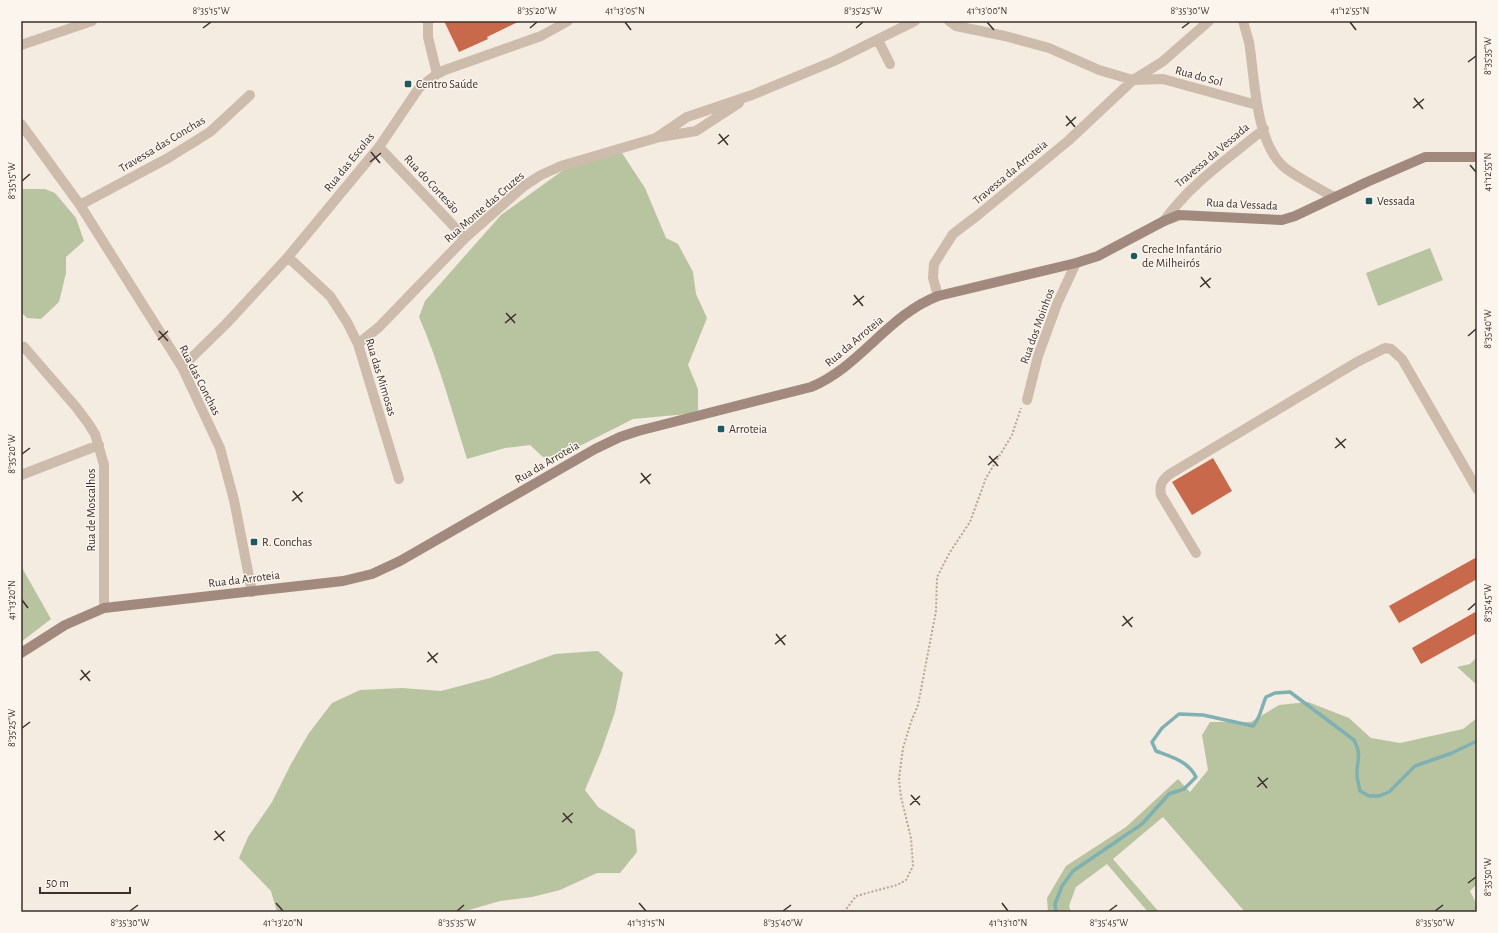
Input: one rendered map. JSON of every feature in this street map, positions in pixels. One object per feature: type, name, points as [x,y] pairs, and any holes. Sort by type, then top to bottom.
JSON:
[{"type":"main road","name":"Rua da Vessada","points":[[1076,263],[1098,256],[1164,221],[1179,215],[1186,214],[1282,220],[1295,216],[1425,157],[1477,158]]},
{"type":"main road","name":"Rua da Arroteia","points":[[21,653],[65,625],[104,608],[343,581],[372,574],[400,561],[595,449],[620,437],[638,431],[811,387],[823,382],[836,374],[904,316],[927,300],[938,296],[1076,263]]},
{"type":"street","points":[[21,45],[92,21]]},
{"type":"street","points":[[428,21],[428,37],[437,74]]},
{"type":"street","name":"Rua das Escolas","points":[[182,368],[226,324],[288,257],[379,147],[419,88],[437,74],[541,36],[568,21]]},
{"type":"street","name":"Rua Monte das Cruzes","points":[[656,138],[687,117],[752,95],[834,61],[915,21]]},
{"type":"street","points":[[948,21],[956,26],[1005,36],[1049,48],[1099,70],[1133,80],[1162,62],[1209,21]]},
{"type":"street","points":[[1243,21],[1248,41],[1257,105],[1274,155],[1284,167],[1334,197]]},
{"type":"street","points":[[878,40],[890,64]]},
{"type":"street","name":"Rua do Sol","points":[[1133,80],[1163,79],[1257,105]]},
{"type":"street","name":"Travessa da Arroteia","points":[[938,296],[933,278],[934,264],[953,234],[978,216],[1068,141],[1133,80]]},
{"type":"street","name":"Travessa das Conchas","points":[[80,205],[168,158],[210,132],[250,95]]},
{"type":"street","name":"Rua Monte das Cruzes","points":[[358,344],[379,326],[465,238],[524,186],[541,175],[561,166],[656,138],[696,131],[752,95]]},
{"type":"street","name":"Rua das Conchas","points":[[21,124],[80,205],[182,368],[220,448],[234,500],[252,592]]},
{"type":"street","name":"Travessa da Vessada","points":[[1164,221],[1176,204],[1196,184],[1264,129]]},
{"type":"street","name":"Rua do Cortesão","points":[[379,147],[465,238]]},
{"type":"street","name":"Rua das Mimosas","points":[[288,257],[330,296],[347,322],[358,344],[399,479]]},
{"type":"street","name":"Rua dos Moinhos","points":[[1027,400],[1038,356],[1054,311],[1076,263]]},
{"type":"street","name":"Rua de Moscalhos","points":[[22,346],[76,406],[95,434],[99,445],[104,465],[104,608]]},
{"type":"street","points":[[1196,553],[1162,495],[1160,487],[1163,479],[1357,362],[1386,348],[1391,349],[1402,359],[1477,489]]},
{"type":"street","points":[[23,470],[99,445]]},
{"type":"path","points":[[844,912],[856,896],[897,885],[906,880],[913,866],[910,838],[901,797],[899,780],[903,748],[918,705],[936,611],[937,577],[950,552],[970,522],[986,478],[1012,435],[1022,405],[1027,400]]},
{"type":"green space","points":[[622,153],[645,188],[666,238],[678,244],[693,272],[696,294],[707,318],[688,365],[698,389],[698,413],[633,419],[560,456],[543,457],[530,445],[505,448],[467,459],[439,369],[419,317],[425,301],[501,215],[569,166]]},
{"type":"green space","points":[[21,189],[45,189],[55,193],[76,218],[84,241],[66,257],[66,273],[59,302],[41,319],[27,318],[21,312]]},
{"type":"green space","points":[[1430,248],[1443,280],[1378,306],[1366,273]]},
{"type":"green space","points":[[21,566],[51,619],[21,642]]},
{"type":"green space","points":[[598,651],[623,673],[615,712],[601,752],[585,790],[598,807],[635,830],[637,852],[620,873],[597,873],[560,890],[532,897],[500,901],[462,912],[277,912],[271,891],[239,858],[248,837],[272,802],[291,764],[309,733],[332,703],[360,690],[402,688],[441,691],[490,678],[555,654]]},
{"type":"green space","points":[[1477,657],[1477,685],[1457,667],[1470,664]]},
{"type":"green space","points":[[1308,702],[1349,718],[1371,738],[1400,743],[1463,729],[1477,718],[1477,884],[1470,891],[1477,905],[1477,912],[1245,912],[1163,817],[1113,859],[1159,912],[1148,912],[1107,864],[1076,887],[1069,906],[1071,912],[1048,912],[1047,898],[1066,866],[1126,827],[1178,779],[1190,792],[1208,770],[1202,735],[1210,722],[1251,722],[1279,705]]},
{"type":"building","points":[[444,21],[520,21],[487,37],[488,39],[459,52]]},
{"type":"building","points":[[1213,458],[1232,491],[1192,515],[1172,482]]},
{"type":"building","points":[[1477,557],[1477,579],[1399,623],[1389,606]]},
{"type":"building","points":[[1477,611],[1477,633],[1421,664],[1412,648]]},
{"type":"waterway","points":[[1056,912],[1055,904],[1062,886],[1073,871],[1142,824],[1169,794],[1184,789],[1196,777],[1184,763],[1156,751],[1152,742],[1162,728],[1179,714],[1203,715],[1253,726],[1256,723],[1266,697],[1275,693],[1290,692],[1354,740],[1358,750],[1357,776],[1360,791],[1369,796],[1379,796],[1389,792],[1415,766],[1452,753],[1477,741]]},
{"type":"place","name":"Centro Saúde","points":[[408,84]]},
{"type":"place","name":"Vessada","points":[[1369,201]]},
{"type":"place","name":"Creche Infantário de Milheirós","points":[[1134,256]]},
{"type":"place","name":"Arroteia","points":[[721,429]]},
{"type":"place","name":"R. Conchas","points":[[254,542]]}]
